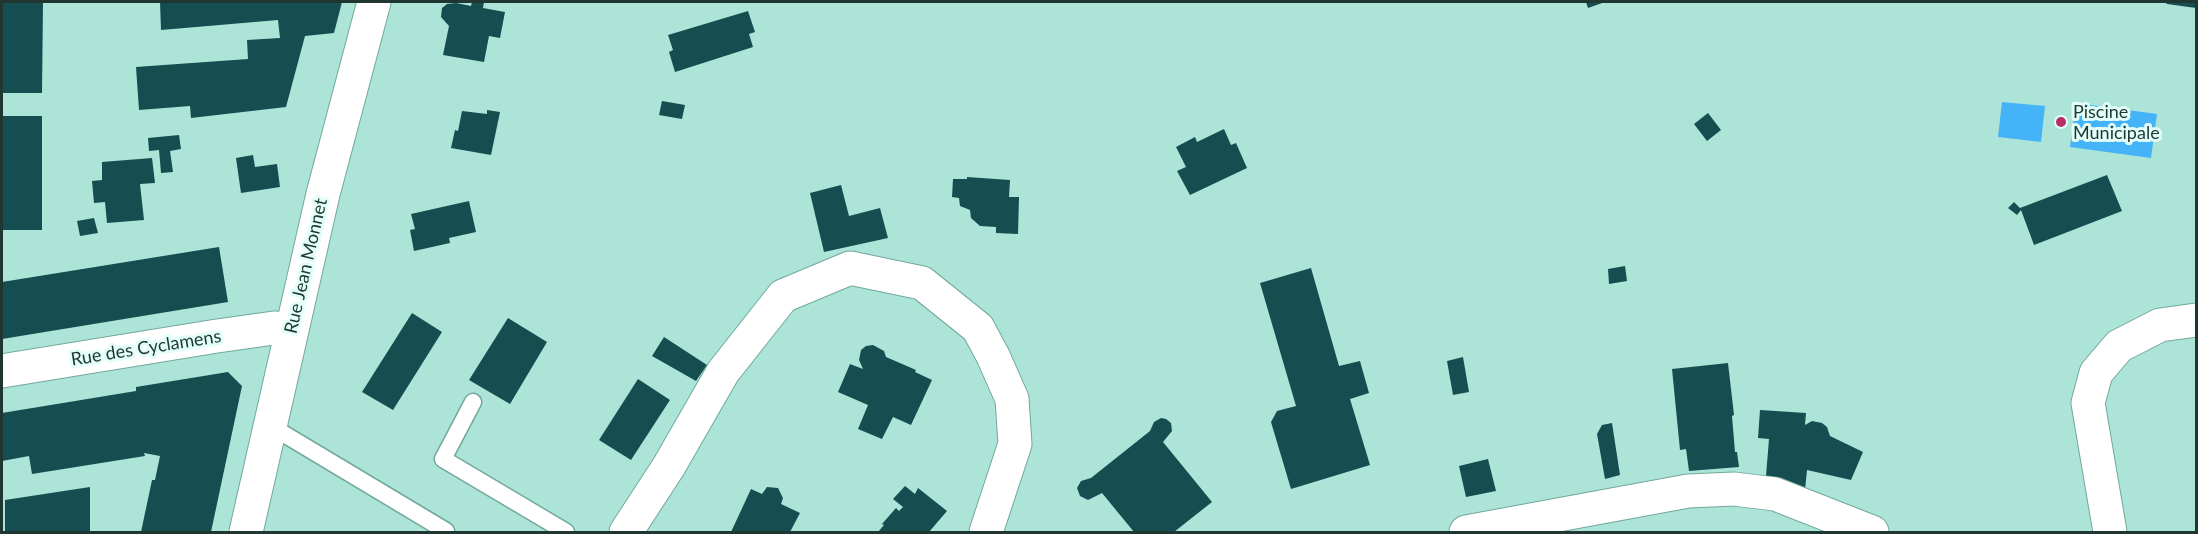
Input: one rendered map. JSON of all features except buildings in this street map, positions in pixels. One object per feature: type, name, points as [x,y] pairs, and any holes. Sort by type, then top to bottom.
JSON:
[{"type":"street","name":"Rue Jean Monnet","points":[[246,532],[322,194],[374,2]]},
{"type":"street","points":[[626,532],[669,466],[723,372],[783,296],[850,268],[922,283],[978,328],[993,356],[1012,399],[1015,444],[986,532]]},
{"type":"street","points":[[2110,532],[2088,403],[2096,373],[2119,346],[2160,326],[2196,320]]},
{"type":"street","name":"Rue des Cyclamens","points":[[2,371],[217,336],[274,328],[291,330]]},
{"type":"street","points":[[1466,532],[1688,490],[1734,489],[1775,494],[1872,532]]},
{"type":"lane","points":[[473,402],[443,459],[566,532]]},
{"type":"lane","points":[[269,425],[446,531]]},
{"type":"water","points":[[2002,102],[2045,106],[2041,142],[1998,137]]},
{"type":"water","points":[[2076,103],[2157,114],[2151,158],[2070,147]]},
{"type":"place","name":"Piscine Municipale","points":[[2061,122]]}]
